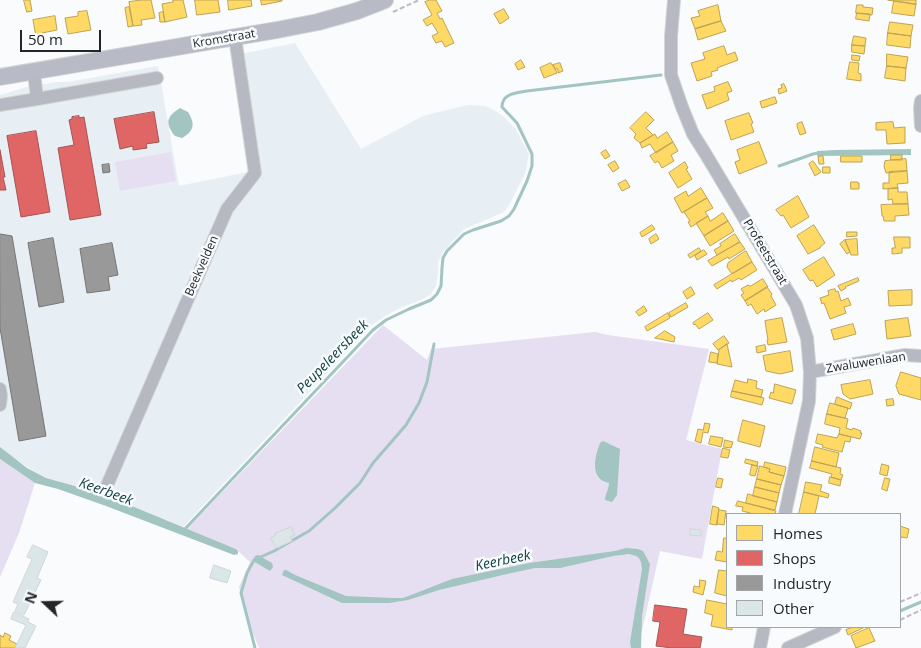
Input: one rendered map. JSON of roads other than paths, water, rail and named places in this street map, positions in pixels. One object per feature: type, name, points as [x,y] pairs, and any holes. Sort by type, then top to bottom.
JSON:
[{"type":"main road","name":"Kromstraat","points":[[0,78],[318,22],[357,11],[386,0]]},
{"type":"street","name":"Profeetstraat","points":[[674,0],[671,36],[671,75],[682,107],[693,134],[796,305],[807,338],[810,372],[809,401],[784,513]]},
{"type":"street","name":"Beekvelden","points":[[105,490],[228,208],[255,174],[235,37]]},
{"type":"street","points":[[34,72],[38,99]]},
{"type":"street","points":[[0,105],[157,78]]},
{"type":"street","points":[[921,101],[921,126]]},
{"type":"street","name":"Zwaluwenlaan","points":[[810,372],[905,355],[921,356]]},
{"type":"street","points":[[0,389],[0,405]]},
{"type":"street","points":[[760,648],[764,628]]},
{"type":"street","points":[[788,648],[833,628]]},
{"type":"water","points":[[180,108],[188,112],[193,123],[189,133],[182,138],[175,136],[168,124],[172,114]]},
{"type":"water","points":[[911,149],[911,155],[817,156],[817,151]]},
{"type":"water","points":[[603,441],[620,449],[617,495],[612,502],[605,500],[609,483],[598,477],[595,466],[598,448]]},
{"type":"water","points":[[0,447],[27,468],[46,478],[100,493],[236,549],[238,554],[234,555],[106,506],[35,483],[0,459]]},
{"type":"water","points":[[626,548],[643,551],[650,564],[642,616],[641,648],[631,648],[630,642],[642,569],[639,558],[629,554],[560,568],[535,568],[439,590],[408,600],[389,603],[342,603],[282,575],[284,570],[286,570],[346,596],[403,598],[452,579],[529,563]]},
{"type":"water","points":[[258,555],[272,563],[273,567],[270,571],[253,561],[255,556]]},
{"type":"waterway","name":"Peupeleersbeek","points":[[183,531],[373,330],[386,320],[431,300],[437,294],[441,286],[443,258],[447,251],[464,234],[501,221],[509,216],[527,181],[532,166],[532,154],[517,123],[502,107],[507,96],[527,91],[661,75]]},
{"type":"waterway","name":"Peupeleersbeek","points":[[779,166],[819,153]]},
{"type":"waterway","points":[[255,648],[241,593],[247,573],[254,560],[309,531],[360,483],[373,463],[406,425],[419,403],[427,382],[434,344]]},
{"type":"waterway","name":"Keerbeek","points":[[901,611],[921,602]]}]
